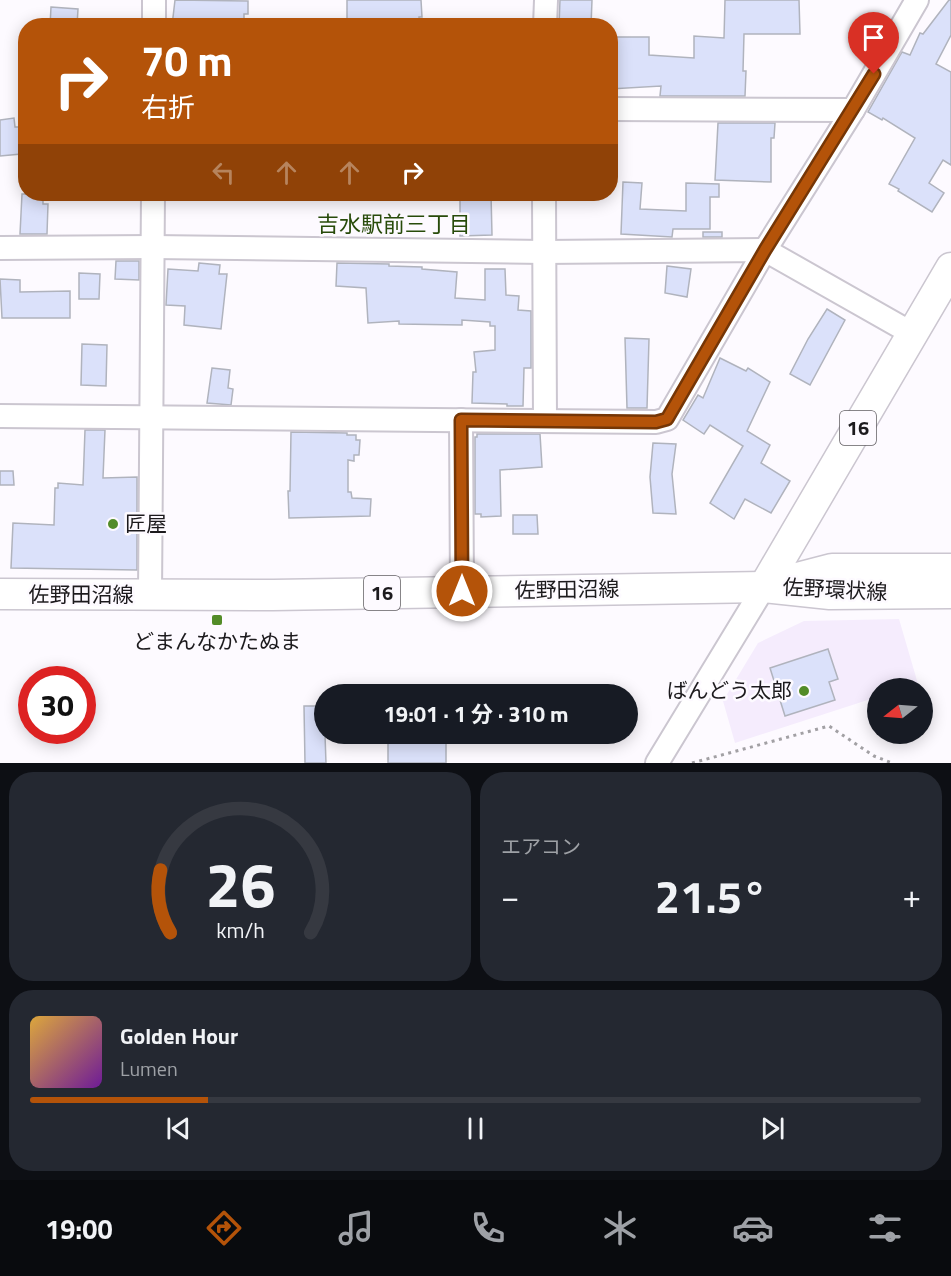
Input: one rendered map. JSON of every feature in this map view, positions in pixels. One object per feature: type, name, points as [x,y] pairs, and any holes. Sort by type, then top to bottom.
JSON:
[{"type":"main road","name":"16","points":[[764,587],[951,268]]},
{"type":"main road","name":"佐野環状線","points":[[764,587],[832,569],[951,569]]},
{"type":"main road","name":"佐野環状線","points":[[764,587],[830,594],[951,592]]},
{"type":"main road","name":"佐野田沼線","points":[[0,594],[273,595],[764,587]]},
{"type":"street","points":[[154,0],[154,18]]},
{"type":"street","points":[[545,18],[546,0]]},
{"type":"street","points":[[0,416],[656,422],[667,419],[765,250],[853,110],[917,0]]},
{"type":"street","points":[[618,109],[853,110]]},
{"type":"street","points":[[150,595],[153,201]]},
{"type":"street","points":[[544,201],[545,421]]},
{"type":"street","points":[[0,248],[153,247],[544,252],[765,250],[913,334]]},
{"type":"street","points":[[461,420],[462,591]]},
{"type":"street","points":[[657,763],[764,587]]},
{"type":"path","points":[[692,763],[829,726],[874,756],[892,763]]},
{"type":"shaded area","points":[[899,619],[916,678],[867,678],[867,700],[735,743],[723,701],[758,643],[804,621]]},
{"type":"building","points":[[175,0],[248,1],[248,14],[244,14],[244,18],[173,18]]},
{"type":"building","points":[[347,0],[421,0],[422,17],[419,18],[347,18]]},
{"type":"building","points":[[560,0],[592,0],[591,18],[559,18]]},
{"type":"building","points":[[725,0],[799,0],[800,34],[744,34],[745,96],[660,96],[661,86],[618,89],[618,37],[649,37],[649,55],[694,58],[694,36],[724,38]]},
{"type":"building","points":[[951,0],[951,35],[936,64],[951,72],[951,165],[943,160],[929,183],[944,193],[932,212],[889,184],[915,138],[883,118],[882,120],[868,112],[902,52],[910,55],[920,33],[923,34]]},
{"type":"building","points":[[51,7],[78,9],[77,18],[50,18]]},
{"type":"building","points":[[14,118],[15,127],[18,127],[18,154],[0,156],[0,120]]},
{"type":"building","points":[[718,123],[775,123],[774,138],[771,138],[771,182],[715,180]]},
{"type":"building","points":[[623,182],[642,183],[640,209],[686,211],[686,183],[719,184],[719,197],[710,197],[710,229],[673,229],[672,237],[621,234]]},
{"type":"building","points":[[22,201],[43,201],[43,204],[48,204],[47,234],[20,234]]},
{"type":"building","points":[[460,201],[491,201],[492,235],[460,236]]},
{"type":"building","points":[[703,232],[722,232],[722,237],[703,237]]},
{"type":"building","points":[[116,261],[139,261],[139,280],[115,279]]},
{"type":"building","points":[[199,263],[220,265],[219,274],[227,274],[221,329],[184,325],[185,306],[166,305],[168,269],[198,271]]},
{"type":"building","points":[[337,263],[389,264],[389,266],[422,267],[422,269],[457,272],[455,298],[485,300],[485,269],[505,269],[506,295],[519,296],[518,310],[531,311],[531,368],[524,368],[523,406],[472,403],[473,372],[476,372],[474,352],[495,350],[495,326],[490,326],[490,322],[462,320],[462,325],[399,324],[399,321],[368,323],[366,288],[336,286]]},
{"type":"building","points":[[667,266],[691,269],[687,297],[665,293]]},
{"type":"building","points":[[79,273],[100,274],[99,299],[79,299]]},
{"type":"building","points":[[0,279],[20,280],[20,292],[70,291],[70,318],[2,318]]},
{"type":"building","points":[[827,309],[845,320],[810,385],[790,374]]},
{"type":"building","points":[[625,338],[649,339],[647,408],[627,408]]},
{"type":"building","points":[[82,344],[107,345],[106,386],[81,385]]},
{"type":"building","points":[[720,358],[746,371],[748,368],[770,382],[747,431],[770,445],[761,463],[790,481],[771,513],[745,499],[734,519],[710,503],[743,446],[710,425],[704,434],[683,420],[698,395],[703,398]]},
{"type":"building","points":[[212,368],[230,370],[228,388],[233,389],[231,405],[207,403]]},
{"type":"building","points":[[85,430],[105,430],[103,478],[137,477],[137,570],[11,568],[13,523],[54,525],[55,488],[58,488],[58,483],[83,485]]},
{"type":"building","points":[[291,432],[356,435],[356,440],[360,440],[359,455],[354,455],[354,461],[348,460],[348,492],[351,492],[352,498],[371,499],[370,516],[289,518]]},
{"type":"building","points":[[477,434],[540,434],[542,467],[500,470],[501,516],[481,517],[481,514],[475,514],[475,437]]},
{"type":"building","points":[[653,443],[676,444],[672,474],[676,514],[653,513],[650,477]]},
{"type":"building","points":[[0,471],[13,471],[14,485],[0,485]]},
{"type":"building","points":[[513,515],[537,515],[538,534],[513,534]]},
{"type":"building","name":"ばんどう太郎","points":[[828,649],[838,679],[829,682],[835,700],[785,716],[770,668]]},
{"type":"building","points":[[304,706],[314,706],[314,744],[325,744],[326,763],[305,763]]},
{"type":"building","points":[[388,744],[446,744],[446,763],[388,763]]},
{"type":"place","name":"匠屋","points":[[113,524]]},
{"type":"place","name":"どまんなかたぬま","points":[[217,620]]},
{"type":"place","name":"ばんどう太郎","points":[[804,691]]},
{"type":"district","name":"吉水駅前三丁目","points":[[394,224]]},
{"type":"route","points":[[462,591],[461,420],[656,422],[667,419],[765,250],[874,74]]}]
